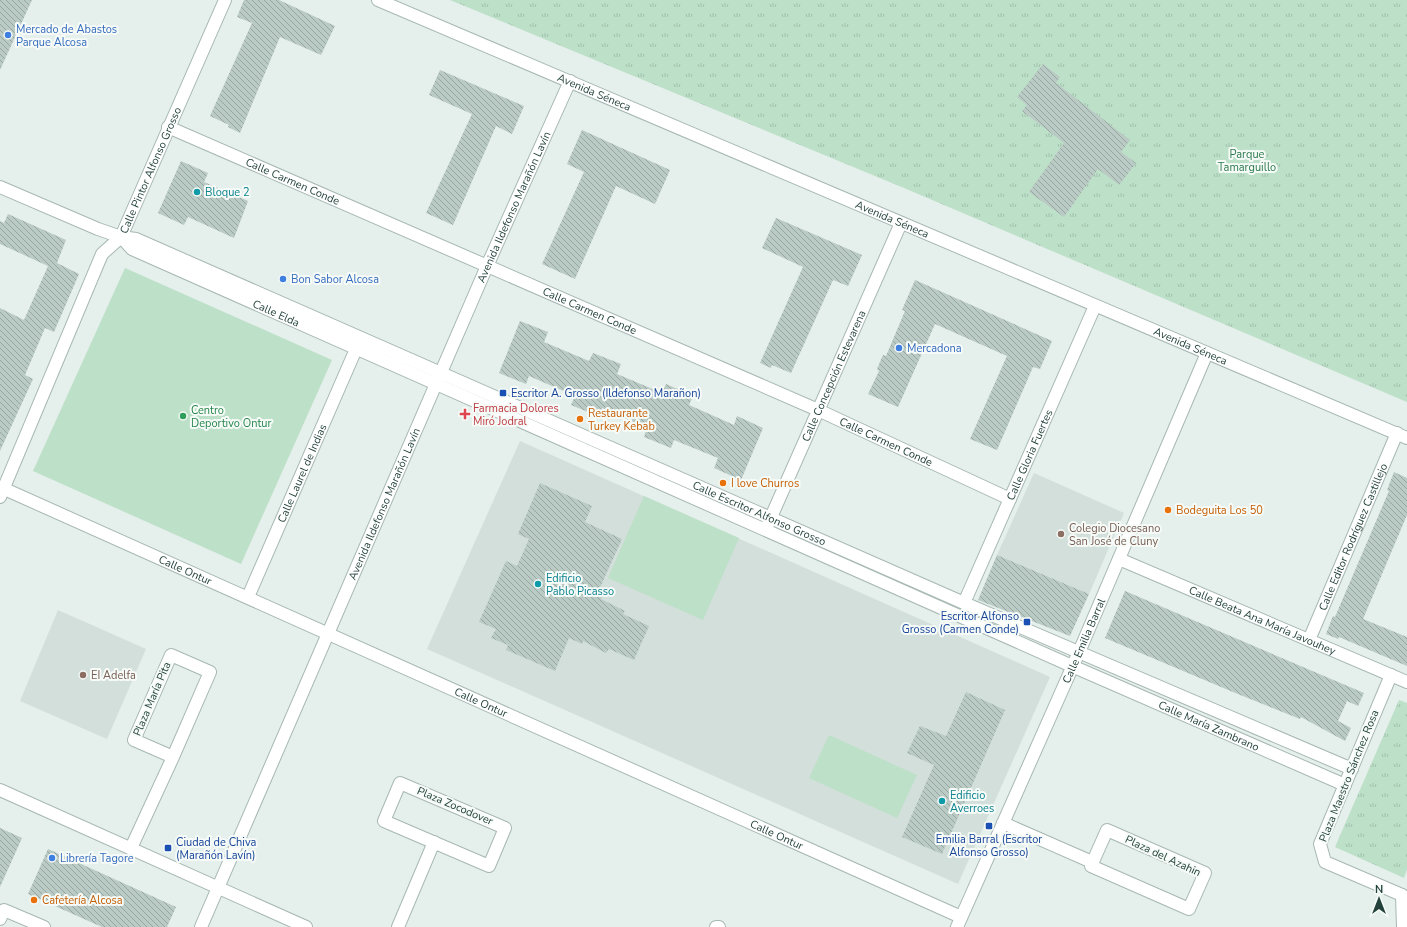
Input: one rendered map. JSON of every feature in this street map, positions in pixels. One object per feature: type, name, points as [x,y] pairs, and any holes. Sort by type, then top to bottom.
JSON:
[{"type":"street","name":"Calle Pintor Alfonso Grosso","points":[[1,491],[102,254],[121,237],[225,0]]},
{"type":"street","name":"Avenida Séneca","points":[[378,0],[1095,306],[1402,435]]},
{"type":"street","name":"Avenida Ildefonso Marañón Lavín","points":[[201,927],[487,266],[570,81]]},
{"type":"street","name":"Calle Carmen Conde","points":[[168,127],[818,410],[1010,499]]},
{"type":"street","name":"Calle Elda","points":[[0,187],[121,237],[136,239],[438,379]]},
{"type":"street","name":"Calle Concepción Estevarena","points":[[766,529],[901,223]]},
{"type":"street","name":"Calle Elda","points":[[121,237],[132,250],[356,349],[438,379]]},
{"type":"street","name":"Calle Gloria Fuertes","points":[[964,603],[1095,306]]},
{"type":"street","name":"Calle Laurel de Indias","points":[[248,597],[356,349]]},
{"type":"street","name":"Calle Emilia Barral","points":[[959,922],[1079,652],[1207,353]]},
{"type":"street","name":"Calle Escritor Alfonso Grosso","points":[[438,379],[771,517],[964,603],[1079,652]]},
{"type":"street","name":"Calle Escritor Alfonso Grosso","points":[[438,379],[766,529],[1072,666]]},
{"type":"street","name":"Calle Editor Rodríguez Castillejo","points":[[1309,640],[1402,435]]},
{"type":"street","name":"Calle Ontur","points":[[1,491],[248,597],[959,922]]},
{"type":"street","name":"Calle Beata Ana María Javouhey","points":[[1118,559],[1407,682]]},
{"type":"street","name":"Calle María Zambrano","points":[[1079,652],[1352,769]]},
{"type":"street","name":"Plaza María Pita","points":[[171,655],[210,672],[173,757],[134,740],[171,655]]},
{"type":"street","name":"Calle María Zambrano","points":[[1072,666],[1345,785]]},
{"type":"street","name":"Plaza Maestro Sánchez Rosa","points":[[1391,675],[1320,844],[1325,862],[1404,893]]},
{"type":"street","points":[[131,848],[173,757]]},
{"type":"street","name":"Plaza Zocodover","points":[[400,783],[505,828],[489,866],[434,842],[384,821],[400,783]]},
{"type":"street","points":[[0,790],[306,927]]},
{"type":"street","name":"Plaza del Azahin","points":[[1003,823],[1092,862]]},
{"type":"street","name":"Plaza del Azahin","points":[[1107,830],[1205,873],[1189,909],[1091,866],[1092,862],[1107,830]]},
{"type":"street","points":[[398,927],[434,842]]},
{"type":"street","points":[[1403,927],[1404,893]]},
{"type":"street","points":[[0,919],[4,910],[40,926]]},
{"type":"shaded area","points":[[520,441],[1050,677],[958,884],[427,649]]},
{"type":"shaded area","name":"Colegio Diocesano San José de Cluny","points":[[1034,473],[1124,513],[1089,594],[997,555]]},
{"type":"shaded area","name":"EI Adelfa","points":[[58,610],[146,649],[107,739],[20,701]]},
{"type":"green space","name":"Parque Tamarguillo","points":[[450,0],[1407,0],[1407,402],[904,188]]},
{"type":"green space","name":"Centro Deportivo Ontur","points":[[125,268],[332,360],[241,564],[33,471]]},
{"type":"green space","points":[[644,496],[739,538],[703,620],[608,578]]},
{"type":"green space","points":[[1399,700],[1407,703],[1407,869],[1404,878],[1335,847]]},
{"type":"green space","points":[[829,735],[917,775],[897,818],[809,778]]},
{"type":"building","name":"Mercado de Abastos Parque Alcosa","points":[[0,0],[32,0],[0,70]]},
{"type":"building","points":[[244,0],[279,0],[335,26],[321,55],[280,37],[240,133],[228,127],[229,125],[210,116],[252,23],[237,17]]},
{"type":"building","points":[[1043,64],[1060,77],[1056,83],[1130,140],[1121,152],[1136,163],[1119,185],[1098,169],[1064,217],[1029,192],[1064,143],[1022,111],[1027,105],[1017,97]]},
{"type":"building","points":[[440,70],[524,106],[512,134],[496,126],[453,225],[426,213],[472,114],[429,95]]},
{"type":"building","points":[[582,130],[670,170],[655,204],[616,186],[575,279],[542,264],[584,172],[567,164]]},
{"type":"building","name":"Bloque 2","points":[[181,161],[208,173],[204,182],[248,201],[234,238],[188,217],[184,225],[158,213]]},
{"type":"building","points":[[8,214],[66,240],[57,263],[79,274],[54,332],[45,328],[25,375],[33,379],[0,451],[0,308],[24,320],[48,266],[0,244],[0,221],[4,223]]},
{"type":"building","points":[[776,218],[862,255],[848,286],[833,280],[791,373],[772,365],[771,368],[760,363],[803,267],[762,248]]},
{"type":"building","points":[[915,280],[1052,341],[1040,369],[1033,367],[997,450],[970,439],[1007,356],[935,324],[898,407],[868,394],[879,371],[877,369],[883,355],[886,356],[905,311],[902,310]]},
{"type":"building","points":[[520,321],[548,332],[544,342],[589,361],[593,353],[621,364],[617,374],[662,393],[666,384],[693,396],[689,405],[734,425],[737,416],[763,428],[741,480],[714,468],[718,458],[674,440],[671,448],[644,437],[647,428],[602,408],[598,416],[571,405],[575,396],[529,376],[526,384],[499,373]]},
{"type":"building","points":[[1394,472],[1407,478],[1407,515],[1363,619],[1407,637],[1407,666],[1339,637],[1338,639],[1326,634],[1333,616],[1335,617],[1389,491],[1387,490]]},
{"type":"building","name":"Edificio Pablo Picasso","points":[[540,483],[592,506],[585,522],[622,539],[598,592],[603,595],[601,599],[625,611],[623,614],[649,626],[634,660],[609,649],[606,653],[583,641],[582,644],[569,638],[555,671],[506,650],[508,645],[491,638],[496,629],[479,622],[506,561],[517,566],[529,539],[518,534]]},
{"type":"building","points":[[997,555],[1089,594],[1070,636],[978,600]]},
{"type":"building","points":[[1125,591],[1364,693],[1358,706],[1347,701],[1338,721],[1351,728],[1345,741],[1301,717],[1300,719],[1233,692],[1105,638]]},
{"type":"building","name":"Edificio Averroes","points":[[966,692],[1005,710],[942,854],[902,837],[934,765],[907,753],[920,726],[946,736]]},
{"type":"building","points":[[0,828],[22,838],[0,887]]},
{"type":"building","points":[[48,849],[176,907],[167,927],[102,927],[28,894]]},
{"type":"place","name":"Mercado de Abastos Parque Alcosa","points":[[8,35]]},
{"type":"place","name":"Bloque 2","points":[[197,192]]},
{"type":"place","name":"Bon Sabor Alcosa","points":[[283,279]]},
{"type":"place","name":"Mercadona","points":[[899,348]]},
{"type":"place","name":"Escritor A. Grosso (Ildefonso Marañon)","points":[[503,393]]},
{"type":"place","name":"Farmacia Dolores Miró Jodral","points":[[465,414]]},
{"type":"place","name":"Centro Deportivo Ontur","points":[[183,416]]},
{"type":"place","name":"Restaurante Turkey Kebab","points":[[580,419]]},
{"type":"place","name":"I love Churros","points":[[723,483]]},
{"type":"place","name":"Bodeguita Los 50","points":[[1168,510]]},
{"type":"place","name":"Colegio Diocesano San José de Cluny","points":[[1061,534]]},
{"type":"place","name":"Edificio Pablo Picasso","points":[[538,584]]},
{"type":"place","name":"Escritor Alfonso Grosso (Carmen Conde)","points":[[1027,622]]},
{"type":"place","name":"EI Adelfa","points":[[83,675]]},
{"type":"place","name":"Edificio Averroes","points":[[942,801]]},
{"type":"place","name":"Emilia Barral (Escritor Alfonso Grosso)","points":[[989,826]]},
{"type":"place","name":"Ciudad de Chiva (Marañón Lavín)","points":[[168,848]]},
{"type":"place","name":"Librería Tagore","points":[[52,858]]},
{"type":"place","name":"Cafetería Alcosa","points":[[34,900]]}]
